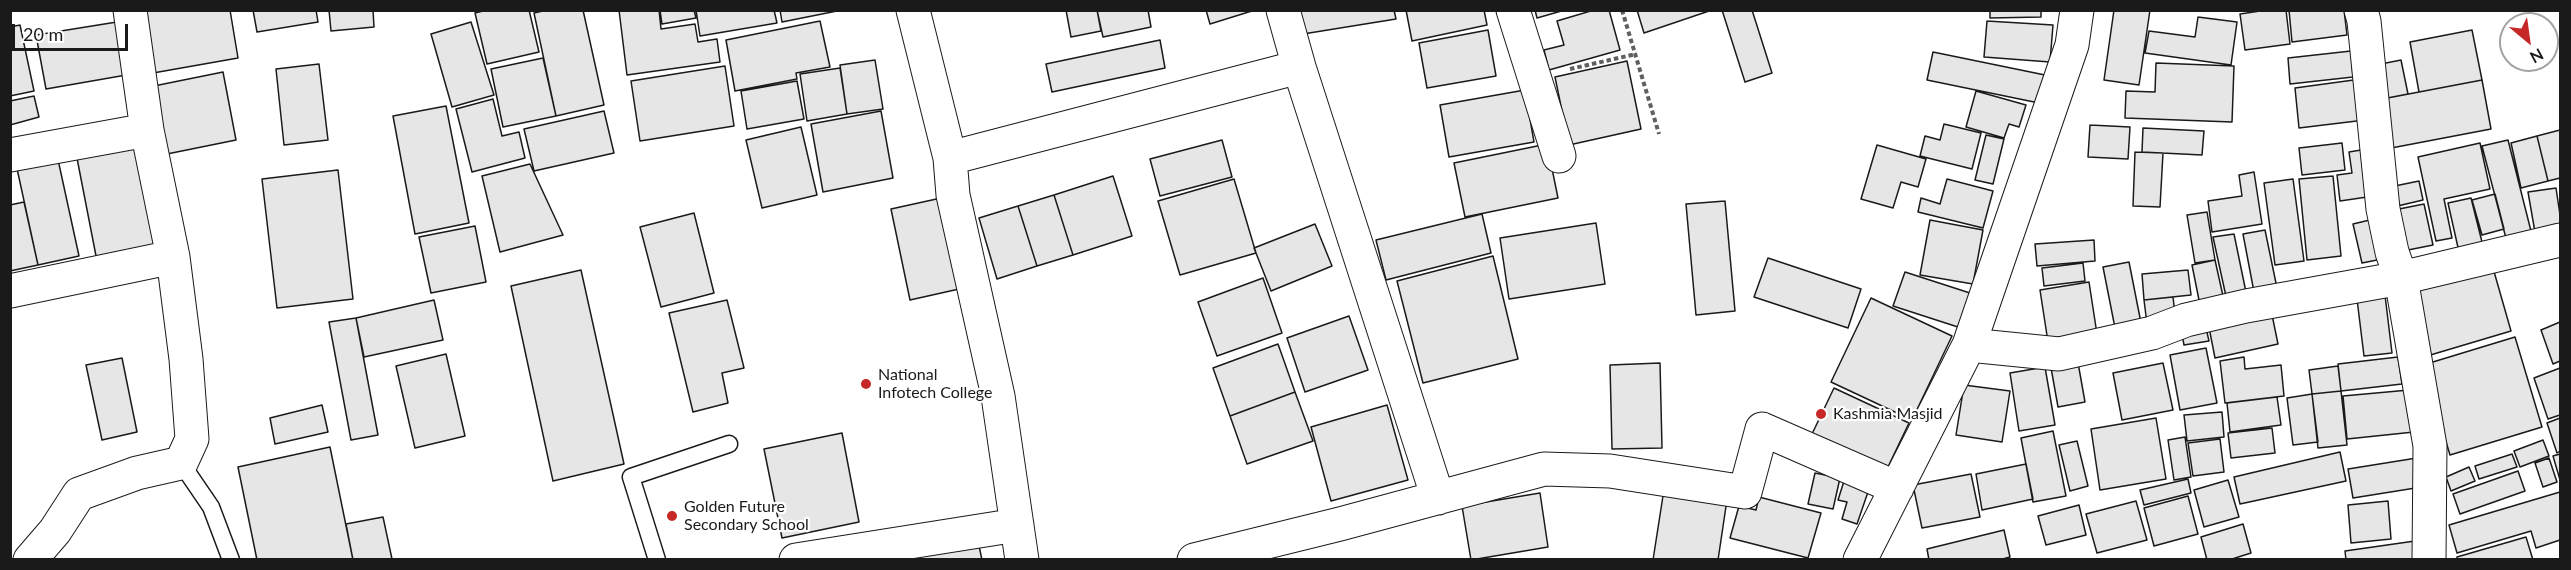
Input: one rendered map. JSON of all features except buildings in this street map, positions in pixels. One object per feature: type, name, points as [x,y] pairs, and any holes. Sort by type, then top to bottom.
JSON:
[{"type":"street","points":[[30,560],[55,531],[79,494],[137,473],[181,463],[192,439],[186,359],[173,257],[147,130],[130,10]]},
{"type":"street","points":[[913,10],[950,159],[953,195],[998,396],[1022,560]]},
{"type":"street","points":[[1283,10],[1299,67],[1438,498]]},
{"type":"street","points":[[1513,10],[1559,156]]},
{"type":"street","points":[[1860,560],[1969,345],[2073,45],[2077,10]]},
{"type":"street","points":[[2361,10],[2384,209],[2392,252],[2401,278],[2430,446],[2429,560]]},
{"type":"street","points":[[950,159],[1299,67]]},
{"type":"street","points":[[10,155],[147,130]]},
{"type":"street","points":[[1969,345],[2059,354],[2152,333],[2186,320],[2246,306],[2401,278],[2560,240]]},
{"type":"street","points":[[10,291],[173,257]]},
{"type":"street","points":[[1194,560],[1544,470],[1610,471],[1745,492],[1762,429],[1897,488]]},
{"type":"street","points":[[796,560],[1017,525]]},
{"type":"lane","points":[[657,560],[631,477],[729,444]]},
{"type":"lane","points":[[181,463],[211,507],[231,560]]},
{"type":"path","points":[[1622,10],[1659,134]]},
{"type":"path","points":[[1535,77],[1636,54]]},
{"type":"place","name":"National Infotech College","points":[[866,384]]},
{"type":"place","name":"Kashmia Masjid","points":[[1821,414]]},
{"type":"place","name":"Golden Future Secondary School","points":[[672,516]]}]
